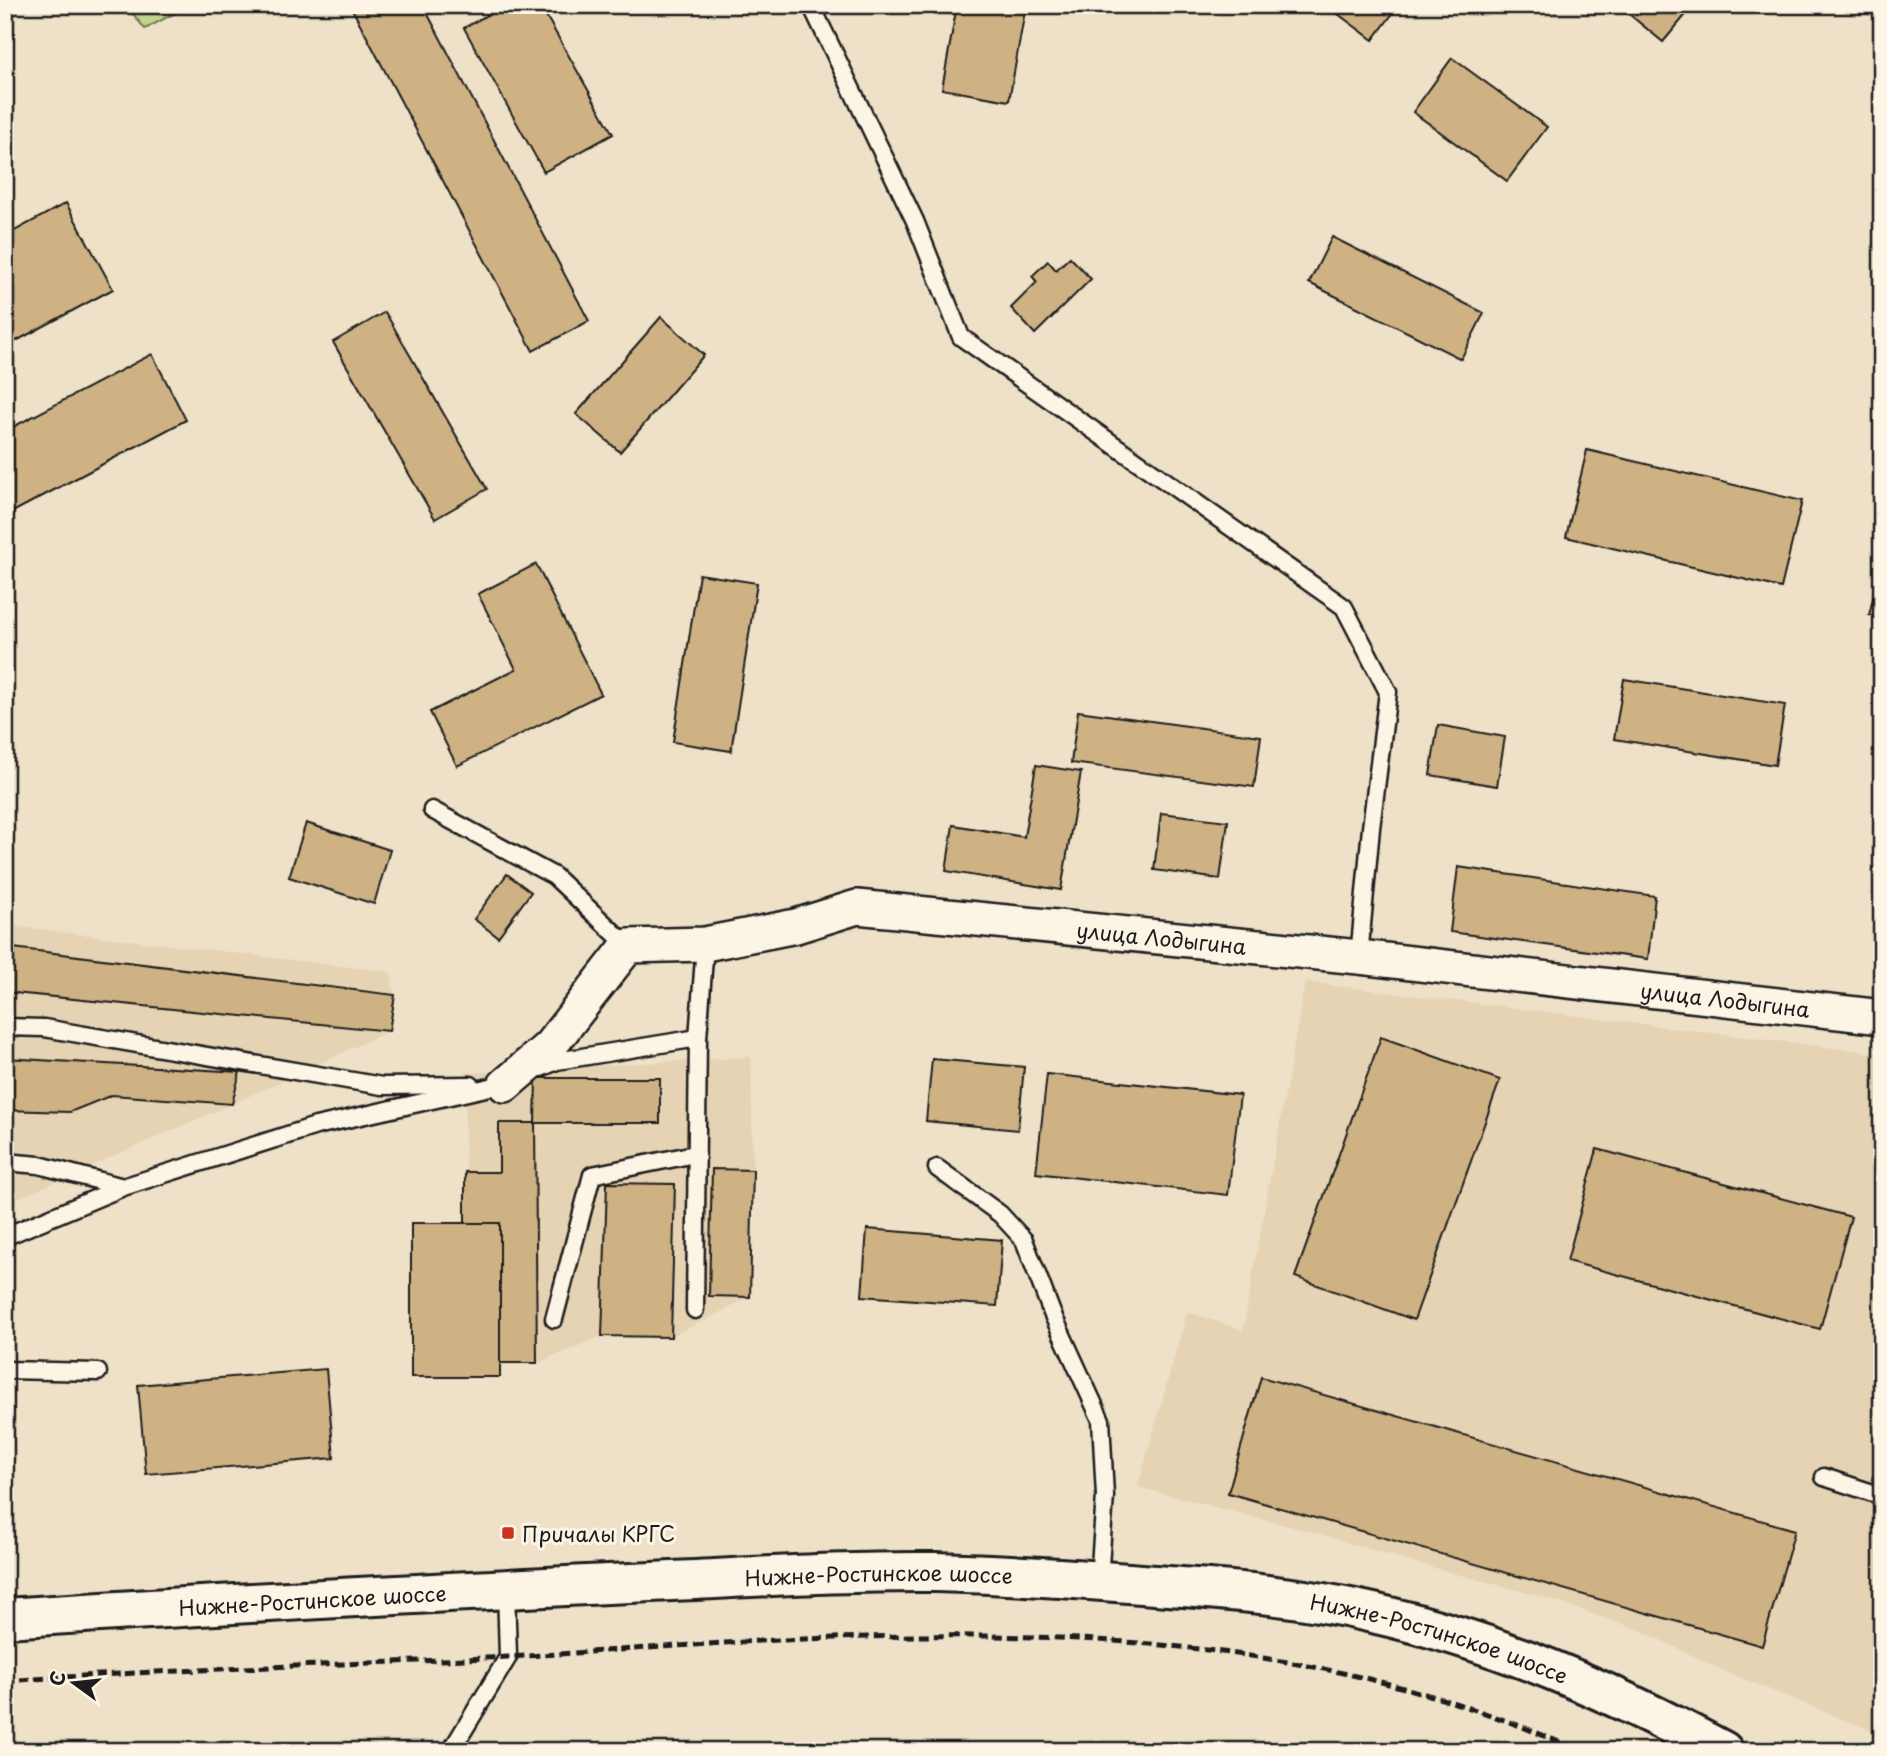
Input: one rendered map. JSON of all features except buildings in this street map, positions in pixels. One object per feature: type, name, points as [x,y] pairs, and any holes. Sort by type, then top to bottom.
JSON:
[{"type":"street","name":"улица Лодыгина","points":[[628,946],[705,944],[796,926],[857,907],[1359,957],[1882,1017]]},
{"type":"street","points":[[505,1085],[550,1046],[628,946]]},
{"type":"street","name":"Нижне-Ростинское шоссе","points":[[5,1618],[506,1588],[932,1572],[1099,1580],[1287,1598],[1368,1611],[1442,1630],[1501,1648],[1566,1674],[1639,1707],[1723,1751]]},
{"type":"lane","points":[[814,11],[915,221],[961,337],[1343,607],[1388,691],[1359,957]]},
{"type":"lane","points":[[432,810],[554,876],[628,946]]},
{"type":"lane","points":[[695,1310],[698,1038],[705,944]]},
{"type":"lane","points":[[5,1027],[44,1028],[382,1086],[505,1085]]},
{"type":"lane","points":[[5,1234],[11,1234],[123,1186],[316,1126],[505,1085],[557,1061],[698,1038]]},
{"type":"lane","points":[[554,1319],[592,1175],[695,1154]]},
{"type":"lane","points":[[5,1162],[39,1165],[123,1186]]},
{"type":"lane","points":[[937,1168],[1000,1214],[1024,1240],[1052,1313],[1101,1420],[1105,1496],[1099,1580]]},
{"type":"lane","points":[[5,1370],[98,1372]]},
{"type":"lane","points":[[1824,1477],[1882,1496]]},
{"type":"lane","points":[[451,1751],[508,1657],[506,1588]]},
{"type":"shaded area","points":[[5,925],[390,972],[395,995],[389,1031],[5,1204]]},
{"type":"shaded area","points":[[1305,982],[1882,1054],[1882,1693],[1872,1731],[1726,1672],[1640,1630],[1540,1596],[1312,1532],[1138,1487],[1187,1312],[1243,1330]]},
{"type":"shaded area","points":[[751,1057],[753,1170],[750,1297],[671,1337],[602,1336],[537,1363],[499,1223],[465,1223],[465,1073]]},
{"type":"green space","points":[[126,5],[190,5],[145,29]]},
{"type":"railway","points":[[5,1681],[508,1657],[794,1639],[1025,1637],[1215,1651],[1308,1666],[1400,1687],[1491,1715],[1579,1751]]},
{"type":"place","name":"Причалы КРГС","points":[[508,1533]]}]
